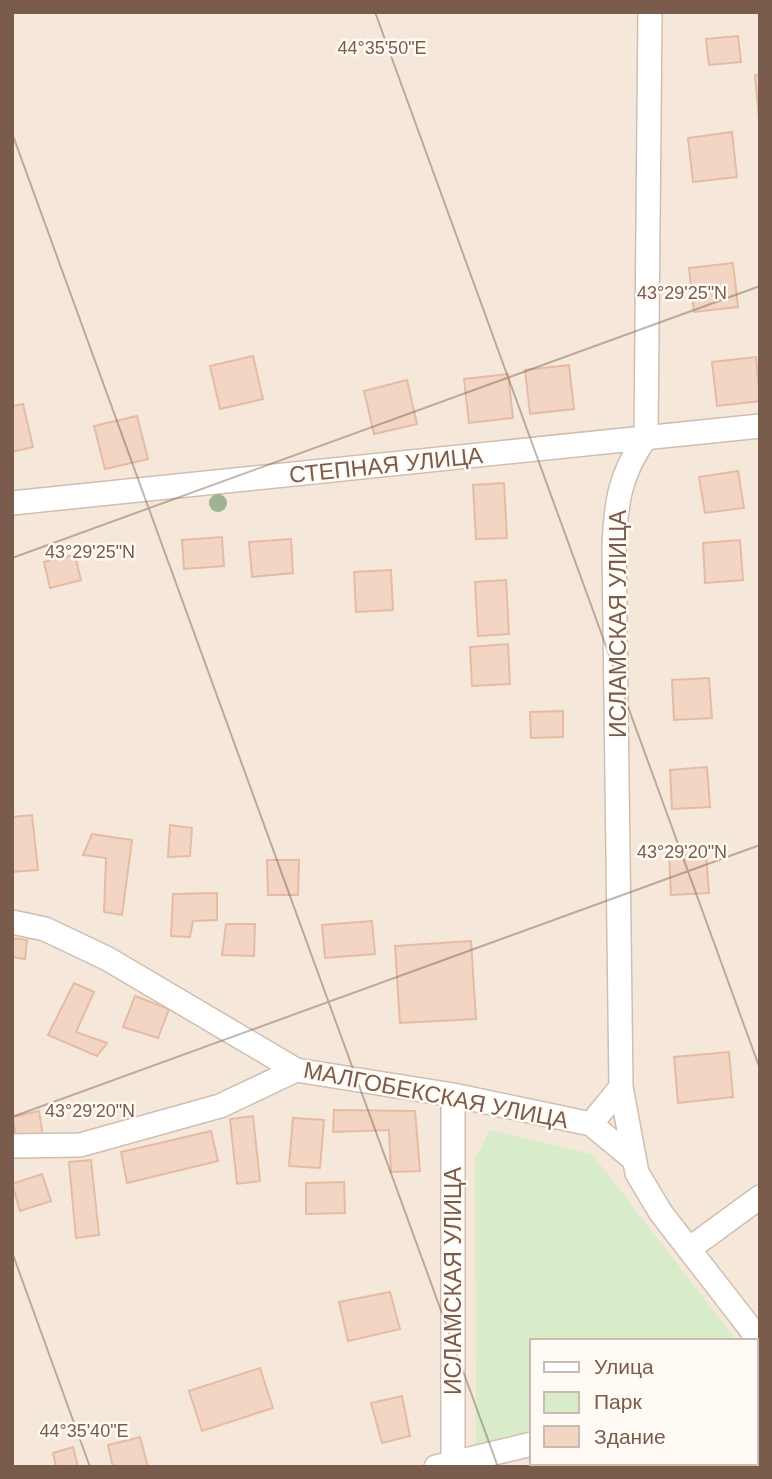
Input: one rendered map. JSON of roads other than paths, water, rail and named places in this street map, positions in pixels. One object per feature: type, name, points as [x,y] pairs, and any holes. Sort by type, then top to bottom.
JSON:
[{"type":"street","points":[[646,437],[650,12]]},
{"type":"street","name":"СТЕПНАЯ УЛИЦА","points":[[12,503],[760,426]]},
{"type":"street","name":"ИСЛАМСКАЯ УЛИЦА","points":[[632,1158],[621,1087],[614,546],[621,483],[629,461],[646,437]]},
{"type":"street","name":"МАЛГОБЕКСКАЯ УЛИЦА","points":[[12,922],[45,929],[108,959],[296,1070],[453,1095],[591,1124],[632,1158]]},
{"type":"street","points":[[12,1146],[80,1145],[220,1106],[296,1070]]},
{"type":"street","points":[[591,1124],[621,1087]]},
{"type":"street","name":"ИСЛАМСКАЯ УЛИЦА","points":[[448,1465],[453,1095]]},
{"type":"street","points":[[632,1158],[637,1173],[661,1213],[760,1341]]},
{"type":"street","points":[[689,1249],[760,1197]]},
{"type":"street","points":[[448,1465],[530,1444]]}]
